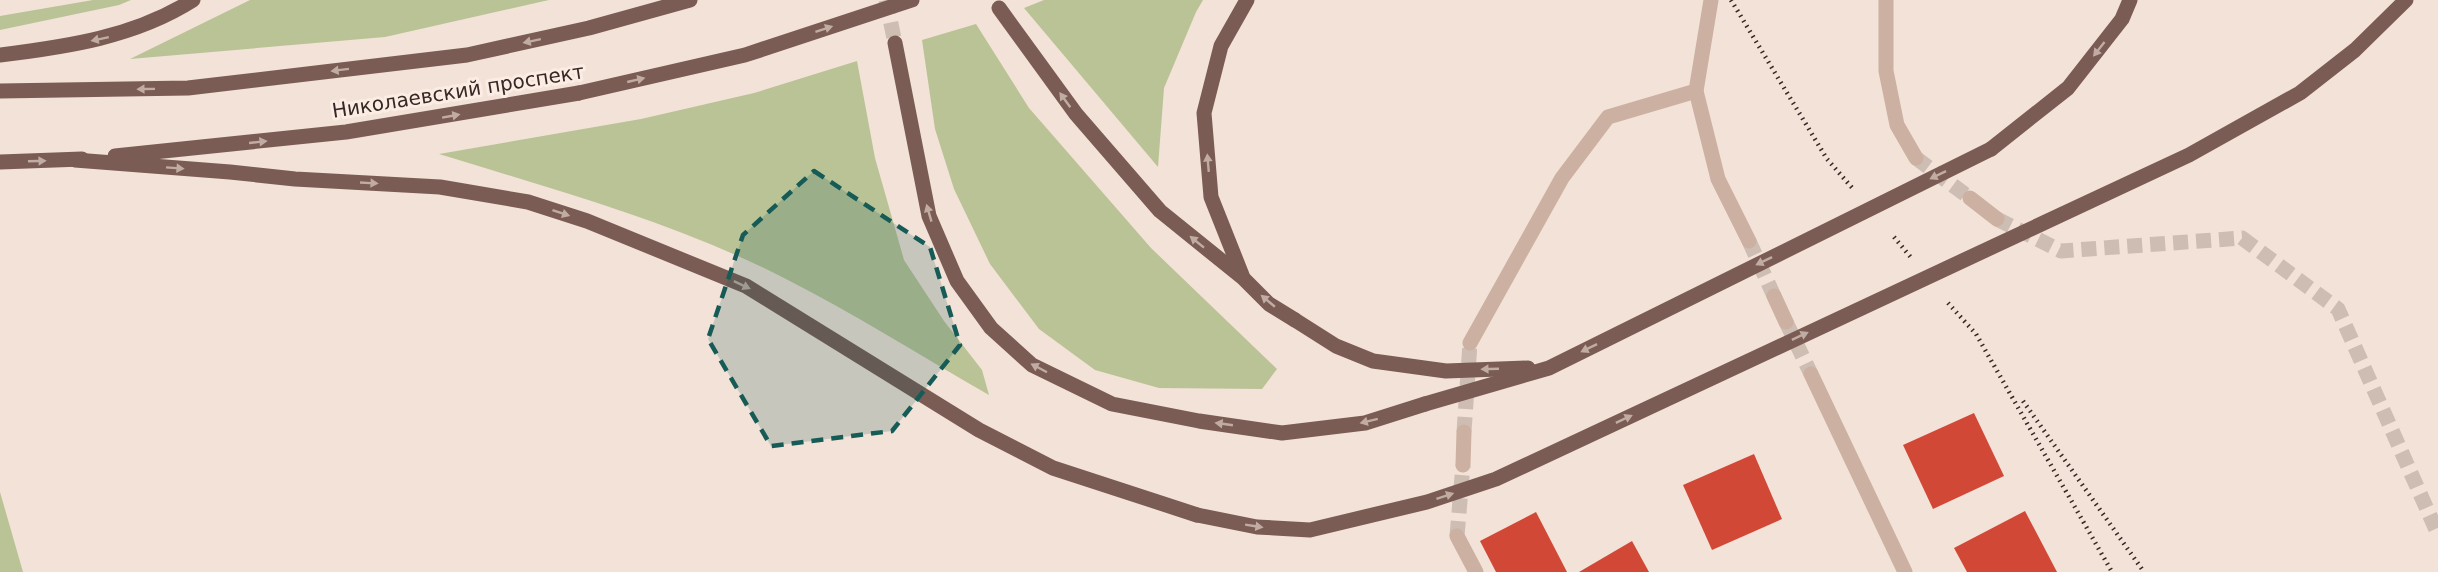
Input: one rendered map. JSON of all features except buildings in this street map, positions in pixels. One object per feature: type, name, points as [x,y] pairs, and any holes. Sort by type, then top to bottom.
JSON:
[{"type":"main road","points":[[0,55],[50,49],[112,36],[193,0]]},
{"type":"main road","name":"Николаевский проспект","points":[[0,91],[199,86],[467,55],[589,28],[690,0]]},
{"type":"main road","name":"Николаевский проспект","points":[[0,162],[75,160],[346,132],[579,93],[745,55],[912,0]]},
{"type":"main road","points":[[1243,278],[1211,197],[1204,113],[1221,46],[1247,0]]},
{"type":"main road","points":[[895,43],[929,216],[957,281],[991,328],[1032,365],[1112,404],[1199,421],[1282,433],[1365,423],[1549,368],[1991,149],[2068,88],[2122,19],[2130,0]]},
{"type":"main road","points":[[75,160],[230,172],[295,180],[441,187],[528,202],[587,221],[746,286],[980,430],[1053,468],[1197,515],[1257,527],[1310,530],[1427,502],[1496,479],[2189,155],[2300,93],[2355,50],[2406,0]]},
{"type":"main road","points":[[999,8],[1076,114],[1160,211],[1243,278],[1269,304],[1335,346],[1373,361],[1446,370],[1549,368]]},
{"type":"lane","points":[[1711,0],[1696,91],[1718,179],[1749,241]]},
{"type":"lane","points":[[1886,0],[1886,71],[1897,124],[1916,158]]},
{"type":"lane","points":[[1470,343],[1562,178],[1608,117],[1696,91]]},
{"type":"lane","points":[[1970,198],[1997,219]]},
{"type":"lane","points":[[1774,296],[1786,322]]},
{"type":"lane","points":[[1811,374],[1905,572]]},
{"type":"lane","points":[[1462,465],[1464,432]]},
{"type":"lane","points":[[1457,536],[1476,572]]},
{"type":"highlighted area","points":[[814,171],[930,247],[960,345],[892,431],[771,446],[708,339],[743,235]]},
{"type":"green space","points":[[93,0],[131,0],[119,5],[0,30],[0,16]]},
{"type":"green space","points":[[250,0],[549,0],[385,37],[130,59]]},
{"type":"green space","points":[[1044,0],[1203,0],[1164,88],[1158,167],[1024,8]]},
{"type":"green space","points":[[976,24],[1029,108],[1151,248],[1277,369],[1262,389],[1159,388],[1095,370],[1039,329],[990,264],[954,189],[935,129],[922,40]]},
{"type":"green space","points":[[857,61],[875,158],[904,260],[944,321],[982,370],[989,395],[836,306],[743,258],[614,208],[439,154],[641,119],[754,93]]},
{"type":"green space","points":[[0,492],[23,572],[0,572]]},
{"type":"tunnel","points":[[886,0],[895,43]]},
{"type":"tunnel","points":[[1916,158],[1970,198]]},
{"type":"tunnel","points":[[1997,219],[2061,251],[2242,238],[2338,309],[2438,534]]},
{"type":"tunnel","points":[[1749,241],[1774,296]]},
{"type":"tunnel","points":[[1786,322],[1811,374]]},
{"type":"tunnel","points":[[1464,432],[1470,343]]},
{"type":"tunnel","points":[[1457,536],[1463,465]]},
{"type":"railway","points":[[1731,0],[1827,159],[1854,190]]},
{"type":"railway","points":[[1894,237],[1913,260]]},
{"type":"railway","points":[[1948,303],[1976,334],[2112,572]]},
{"type":"railway","points":[[2023,401],[2144,572]]}]
